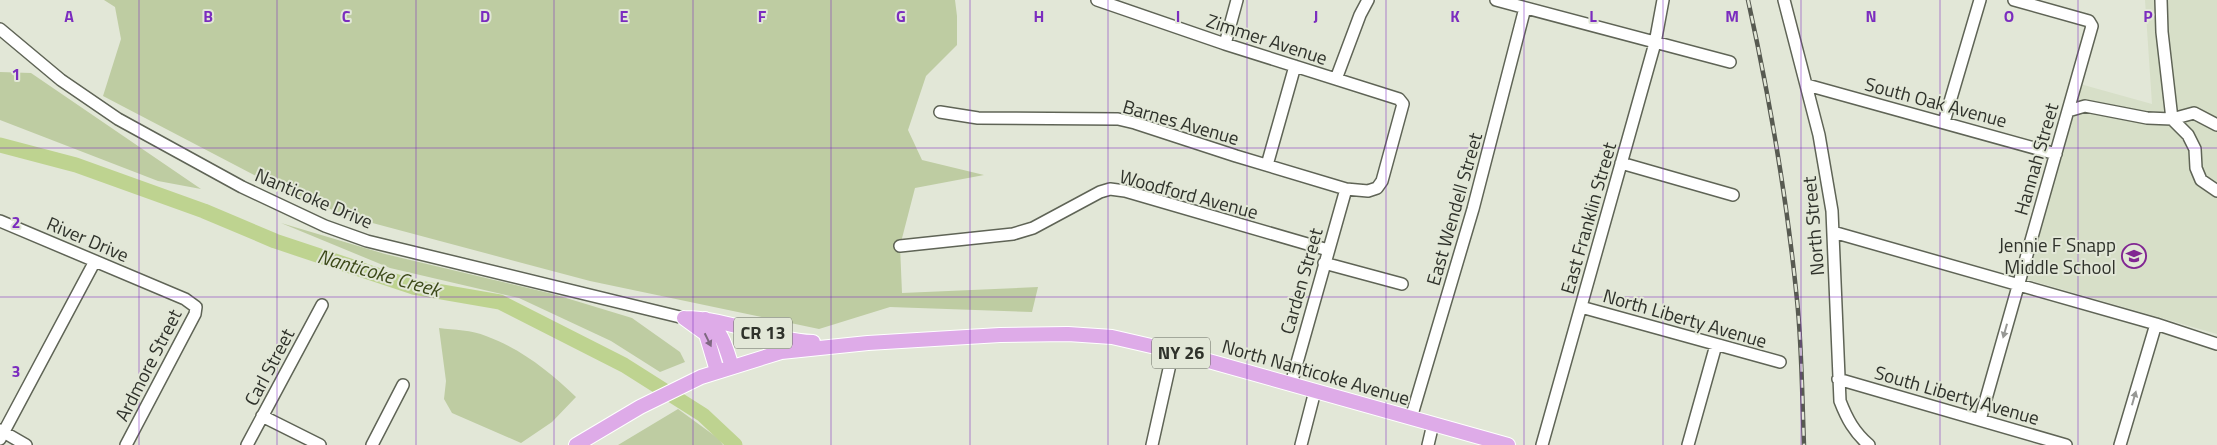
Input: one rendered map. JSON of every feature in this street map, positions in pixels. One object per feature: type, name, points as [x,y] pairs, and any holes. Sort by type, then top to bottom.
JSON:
[{"type":"main road","name":"CR 13","points":[[684,318],[703,318],[786,339],[844,344]]},
{"type":"main road","name":"CR 13","points":[[684,318],[706,334],[717,371]]},
{"type":"main road","name":"CR 13","points":[[703,318],[717,328],[732,367]]},
{"type":"main road","name":"North Nanticoke Avenue","points":[[844,344],[1000,335],[1068,334],[1112,337],[1173,351],[1508,445]]},
{"type":"main road","name":"NY 26","points":[[576,445],[640,407],[701,377],[781,352],[844,344]]},
{"type":"street","name":"Zimmer Avenue","points":[[1096,0],[1225,44],[1399,99],[1402,104],[1382,181],[1377,188]]},
{"type":"street","points":[[1225,44],[1237,0]]},
{"type":"street","points":[[1336,79],[1368,0]]},
{"type":"street","points":[[1496,0],[1655,44],[1730,62]]},
{"type":"street","name":"East Franklin Street","points":[[1542,445],[1655,44],[1663,0]]},
{"type":"street","name":"North Street","points":[[1784,0],[1807,85],[1826,171],[1833,232],[1840,401],[1848,422],[1859,437],[1869,445]]},
{"type":"street","points":[[1944,122],[1980,0]]},
{"type":"street","name":"Hannah Street","points":[[1980,420],[2092,26],[2090,22],[2014,0]]},
{"type":"street","points":[[2161,0],[2162,32],[2172,119],[2188,135],[2195,149],[2196,168],[2201,180],[2217,191]]},
{"type":"street","name":"East Wendell Street","points":[[1411,418],[1474,209],[1525,8]]},
{"type":"street","name":"Nanticoke Drive","points":[[0,30],[61,80],[118,119],[235,184],[342,233],[367,241],[684,318]]},
{"type":"street","points":[[1267,165],[1295,66]]},
{"type":"street","name":"South Oak Avenue","points":[[1807,85],[2056,154]]},
{"type":"street","points":[[2068,111],[2086,106],[2147,118],[2172,119],[2194,113],[2217,125]]},
{"type":"street","name":"Barnes Avenue","points":[[940,112],[978,118],[1118,119],[1360,192],[1377,188]]},
{"type":"street","points":[[1621,163],[1734,195]]},
{"type":"street","name":"Carden Street","points":[[1291,384],[1346,188]]},
{"type":"street","name":"Woodford Avenue","points":[[900,246],[1013,234],[1033,228],[1100,192],[1110,189],[1125,191],[1328,250]]},
{"type":"street","name":"River Drive","points":[[0,221],[164,290]]},
{"type":"street","points":[[1833,232],[2019,284],[2217,344]]},
{"type":"street","points":[[26,445],[1,434],[94,261]]},
{"type":"street","points":[[1324,263],[1402,284]]},
{"type":"street","name":"Ardmore Street","points":[[126,445],[195,314],[196,307],[193,303],[164,290]]},
{"type":"street","name":"Carl Street","points":[[247,445],[322,305]]},
{"type":"street","name":"North Liberty Avenue","points":[[1581,307],[1780,362]]},
{"type":"street","points":[[2120,445],[2156,324]]},
{"type":"street","points":[[1688,445],[1716,345]]},
{"type":"street","points":[[1152,445],[1173,351]]},
{"type":"street","name":"South Liberty Avenue","points":[[1838,379],[2066,445]]},
{"type":"street","points":[[372,445],[403,385]]},
{"type":"street","points":[[1301,445],[1315,391]]},
{"type":"street","points":[[262,416],[320,445]]},
{"type":"street","points":[[1428,445],[1433,424]]},
{"type":"shaded area","points":[[2145,0],[2217,0],[2217,334],[2026,279],[2080,84],[2152,104]]},
{"type":"green space","points":[[104,0],[955,0],[957,45],[926,76],[908,130],[922,160],[984,175],[915,188],[900,246],[902,293],[1038,287],[1032,312],[890,307],[819,329],[590,281],[350,217],[281,189],[103,96],[121,39],[115,7]]},
{"type":"green space","points":[[0,72],[31,73],[201,189],[158,181],[0,120]]},
{"type":"green space","points":[[281,223],[385,254],[553,294],[632,318],[680,352],[685,362],[660,372],[611,341],[519,298],[390,268]]},
{"type":"green space","points":[[439,328],[481,334],[511,347],[545,370],[576,397],[552,422],[521,443],[452,413],[444,399],[446,381]]},
{"type":"green space","points":[[678,409],[719,439],[723,445],[618,445]]},
{"type":"waterway","name":"Nanticoke Creek","points":[[0,145],[76,165],[204,211],[275,241],[413,287],[500,302],[624,365],[703,415],[735,445]]},
{"type":"railway","points":[[1748,0],[1771,112],[1793,262],[1799,318],[1804,445]]},
{"type":"place","name":"Jennie F Snapp Middle School","points":[[2134,256]]}]
